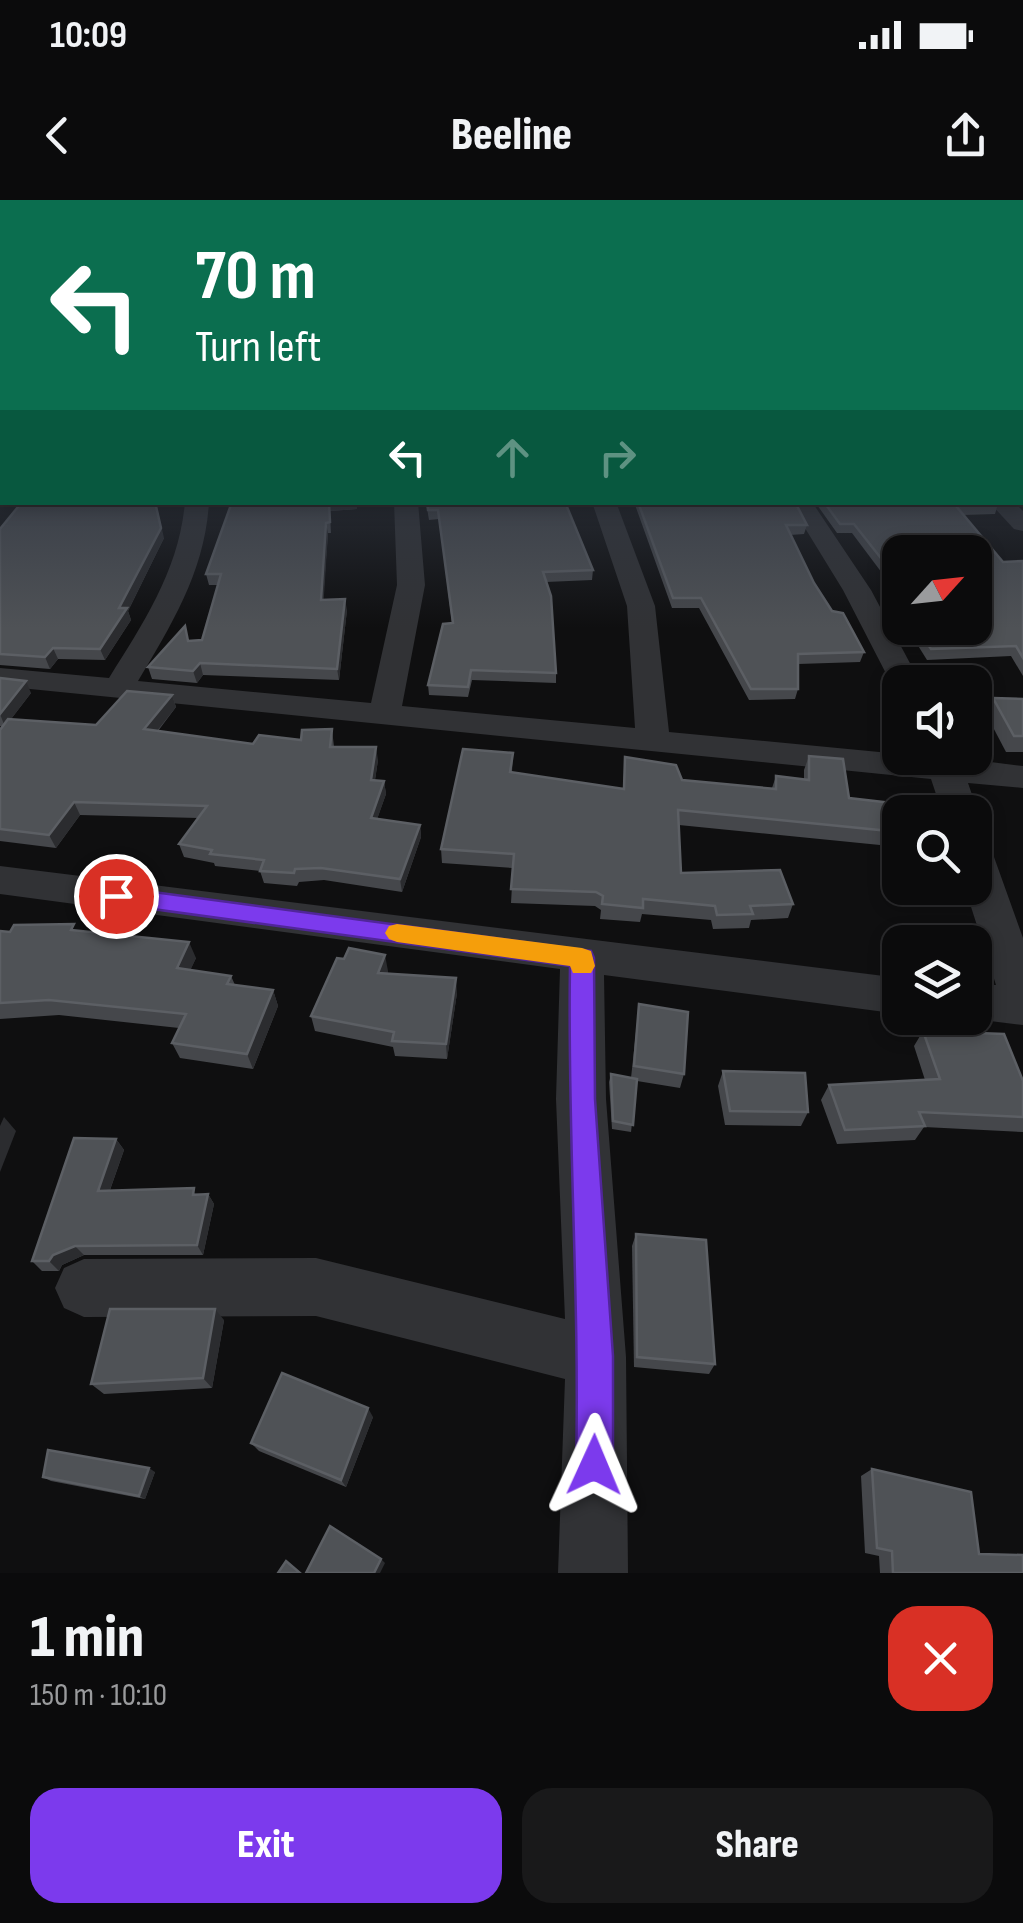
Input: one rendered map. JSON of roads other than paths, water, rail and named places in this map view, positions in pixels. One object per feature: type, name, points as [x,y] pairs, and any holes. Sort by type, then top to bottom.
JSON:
[{"type":"street","points":[[119,688],[183,577],[197,522],[197,505]]},
{"type":"street","points":[[383,717],[412,604],[414,540],[407,505]]},
{"type":"street","points":[[605,505],[642,606],[653,740]]},
{"type":"street","points":[[802,505],[835,550],[897,665]]},
{"type":"street","points":[[1003,505],[1023,524]]},
{"type":"street","points":[[0,676],[383,717],[882,757]]},
{"type":"street","points":[[992,771],[1023,777]]},
{"type":"street","points":[[0,880],[882,994]]},
{"type":"street","points":[[991,905],[1023,1004],[992,1003]]},
{"type":"street","points":[[582,958],[581,1099],[596,1356],[593,1573]]},
{"type":"street","points":[[84,1288],[316,1287],[596,1356]]}]
